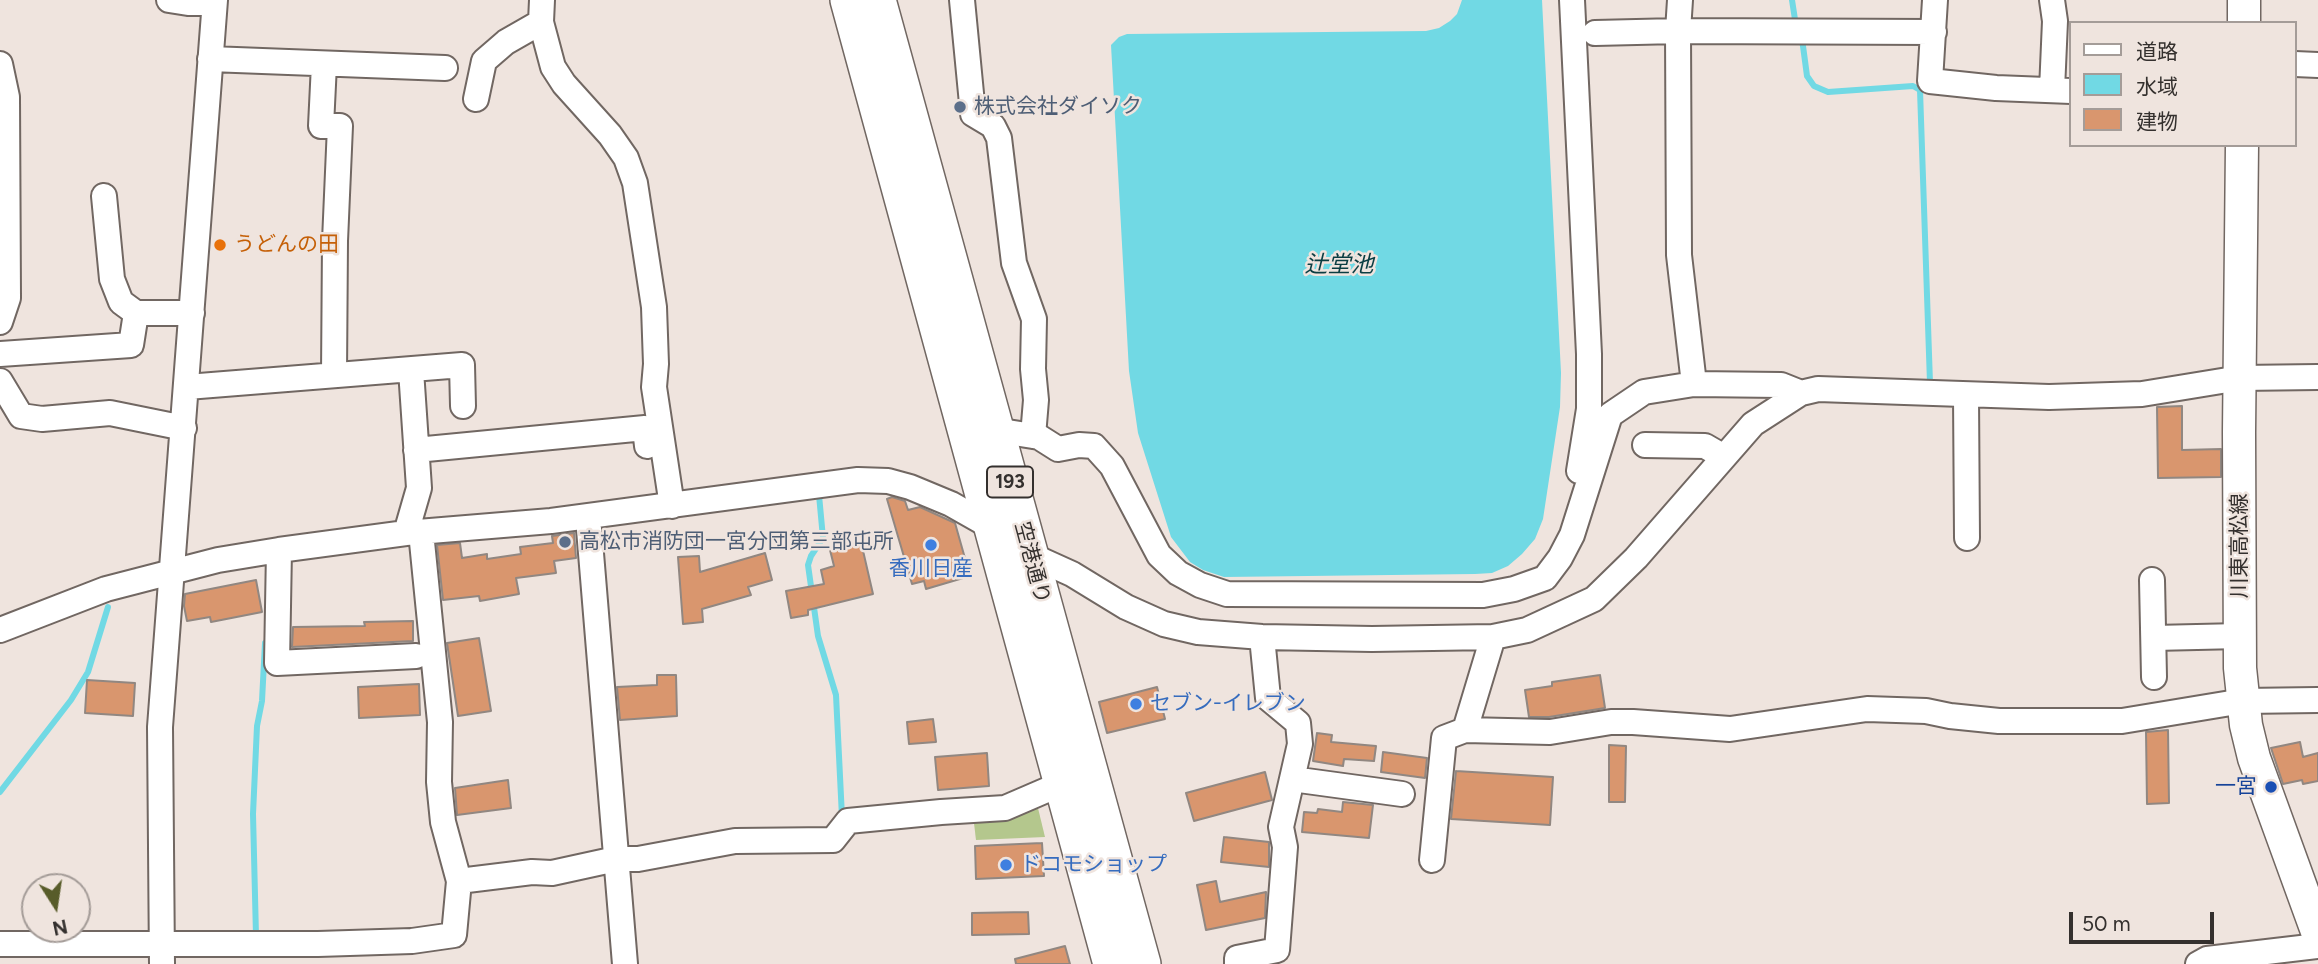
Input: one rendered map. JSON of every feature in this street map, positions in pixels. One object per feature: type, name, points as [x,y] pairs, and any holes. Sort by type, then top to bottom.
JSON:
[{"type":"highway","points":[[827,0],[943,420],[982,434],[999,400],[891,0]]},
{"type":"highway","name":"空港通り","points":[[849,0],[982,434],[1030,555],[1142,964]]},
{"type":"highway","name":"空港通り","points":[[877,0],[982,434],[994,531],[1112,964]]},
{"type":"main road","points":[[2244,0],[2244,21]]},
{"type":"main road","name":"川東高松線","points":[[2242,147],[2240,636],[2246,724],[2253,758],[2318,934]]},
{"type":"street","points":[[162,954],[160,727],[214,1],[188,4],[169,0]]},
{"type":"street","points":[[962,0],[973,114],[993,126],[999,138],[1014,263],[1034,319],[1033,369],[1036,400],[1033,436]]},
{"type":"street","points":[[1572,0],[1590,354],[1589,409],[1578,479],[1583,495]]},
{"type":"street","points":[[1680,0],[1679,256],[1694,384]]},
{"type":"street","points":[[1935,0],[1930,81],[1996,88],[2062,90],[2052,0]]},
{"type":"street","points":[[477,99],[484,61],[542,11],[553,67],[564,84],[610,135],[626,158],[635,183],[654,307],[654,387],[672,506]]},
{"type":"street","points":[[1595,33],[1934,32]]},
{"type":"street","points":[[210,60],[445,68]]},
{"type":"street","points":[[0,64],[7,97],[4,298],[0,322]]},
{"type":"street","points":[[324,64],[321,125],[340,126],[335,241],[334,375]]},
{"type":"street","points":[[2297,64],[2318,65]]},
{"type":"street","points":[[104,196],[112,279],[121,302],[136,313],[192,313]]},
{"type":"street","points":[[0,354],[131,345],[136,313]]},
{"type":"street","points":[[187,387],[462,365],[463,406]]},
{"type":"street","points":[[0,944],[162,954],[412,941],[454,935],[459,881],[443,822],[439,782],[440,722],[413,532],[419,488],[411,370]]},
{"type":"street","points":[[0,630],[106,589],[173,571],[278,550],[413,532],[588,517],[858,480],[888,481],[951,504],[1030,555],[1072,574],[1125,607],[1164,624],[1198,632],[1262,637],[1493,637],[1527,630],[1594,599],[1636,558],[1753,424],[1801,393],[1818,390],[2049,397],[2142,394],[2240,378],[2318,377]]},
{"type":"street","points":[[0,381],[20,416],[42,419],[110,412],[184,428]]},
{"type":"street","points":[[982,434],[1039,437],[1058,449],[1079,445],[1094,446],[1112,466],[1159,555],[1178,573],[1200,585],[1227,593],[1483,595],[1514,589],[1545,578],[1572,536],[1610,415],[1644,391],[1694,384],[1781,385],[1801,393]]},
{"type":"street","points":[[1966,396],[1967,538]]},
{"type":"street","points":[[416,450],[645,428],[648,446]]},
{"type":"street","points":[[1645,445],[1705,446],[1724,457]]},
{"type":"street","points":[[588,517],[625,964]]},
{"type":"street","points":[[278,550],[277,663],[416,656]]},
{"type":"street","points":[[2152,580],[2154,677]]},
{"type":"street","points":[[2154,638],[2240,636]]},
{"type":"street","points":[[1237,964],[1237,958],[1276,950],[1285,847],[1280,827],[1300,744],[1298,723],[1268,698],[1262,637]]},
{"type":"street","points":[[1465,730],[1493,637]]},
{"type":"street","points":[[1432,860],[1444,738],[1465,730],[1550,732],[1611,722],[1730,729],[1867,709],[1926,711],[1999,721],[2122,721],[2244,701],[2318,701]]},
{"type":"street","points":[[1292,779],[1402,794]]},
{"type":"street","points":[[459,881],[532,872],[552,873],[616,859],[638,859],[735,841],[833,840],[848,821],[941,811],[1004,808],[1063,783]]},
{"type":"street","points":[[2198,964],[2207,959],[2318,946]]},
{"type":"green space","points":[[1037,804],[1045,837],[976,840],[973,815]]},
{"type":"water","name":"辻堂池","points":[[1462,0],[1542,0],[1561,373],[1560,407],[1543,519],[1535,539],[1508,566],[1492,573],[1224,577],[1203,570],[1190,562],[1171,537],[1138,433],[1129,371],[1111,45],[1127,34],[1426,31],[1439,28],[1450,21],[1457,14]]},
{"type":"building","points":[[2182,406],[2182,450],[2221,449],[2221,477],[2158,478],[2157,407]]},
{"type":"building","points":[[892,497],[905,501],[908,510],[920,507],[955,523],[970,576],[926,589],[924,581],[912,584],[887,499]]},
{"type":"building","points":[[574,533],[576,558],[554,561],[556,573],[516,578],[519,594],[480,601],[479,596],[443,600],[437,545],[460,543],[462,558],[487,554],[487,559],[521,554],[520,547],[553,543],[552,536]]},
{"type":"building","points":[[861,542],[873,594],[808,610],[808,615],[791,618],[786,591],[824,584],[821,570],[834,566],[830,550]]},
{"type":"building","points":[[765,553],[772,580],[748,587],[751,595],[702,609],[703,622],[683,624],[678,557],[699,556],[700,572]]},
{"type":"building","points":[[256,580],[262,612],[211,622],[210,617],[187,621],[185,594]]},
{"type":"building","points":[[413,621],[413,641],[292,647],[293,627],[365,626],[364,622]]},
{"type":"building","points":[[479,638],[491,711],[458,716],[447,643]]},
{"type":"building","points":[[657,675],[676,675],[677,716],[620,720],[617,687],[657,685]]},
{"type":"building","points":[[1600,675],[1605,708],[1549,717],[1529,717],[1525,690],[1552,686],[1552,682]]},
{"type":"building","points":[[87,680],[135,683],[133,716],[85,713]]},
{"type":"building","points":[[419,684],[420,715],[359,718],[358,687]]},
{"type":"building","points":[[1157,687],[1165,719],[1107,733],[1099,702]]},
{"type":"building","points":[[933,719],[936,742],[909,744],[907,722]]},
{"type":"building","points":[[2168,730],[2169,803],[2147,804],[2146,732]]},
{"type":"building","points":[[1317,733],[1332,735],[1331,742],[1376,746],[1374,761],[1344,759],[1343,766],[1313,761]]},
{"type":"building","points":[[2300,742],[2303,757],[2318,753],[2318,781],[2303,784],[2302,780],[2283,784],[2271,748]]},
{"type":"building","points":[[1609,745],[1626,746],[1625,802],[1609,802]]},
{"type":"building","points":[[1383,752],[1427,758],[1425,778],[1381,772]]},
{"type":"building","points":[[987,753],[989,786],[938,790],[935,757]]},
{"type":"building","points":[[1456,771],[1553,777],[1550,825],[1451,819]]},
{"type":"building","points":[[1265,772],[1272,800],[1194,821],[1186,793]]},
{"type":"building","points":[[508,780],[511,808],[457,815],[455,788]]},
{"type":"building","points":[[1343,802],[1373,805],[1369,838],[1302,832],[1304,812],[1317,813],[1318,809],[1342,812]]},
{"type":"building","points":[[1224,837],[1269,842],[1269,867],[1221,862]]},
{"type":"building","points":[[1042,843],[1044,876],[976,879],[975,846]]},
{"type":"building","points":[[1216,881],[1220,902],[1266,892],[1265,918],[1206,930],[1197,885]]},
{"type":"building","points":[[1028,912],[1029,934],[972,935],[972,913]]},
{"type":"building","points":[[1065,946],[1070,964],[1016,964],[1015,959]]},
{"type":"waterway","points":[[1792,0],[1796,26]]},
{"type":"waterway","points":[[1800,36],[1807,76],[1814,86],[1828,92],[1913,86],[1920,90],[1930,383]]},
{"type":"waterway","points":[[819,495],[823,538],[808,565],[818,636],[836,695],[842,817]]},
{"type":"waterway","points":[[0,792],[71,700],[88,672],[108,607]]},
{"type":"waterway","points":[[256,936],[253,814],[257,726],[262,701],[265,643]]},
{"type":"place","name":"株式会社ダイソク","points":[[960,107]]},
{"type":"place","name":"うどんの田","points":[[220,245]]},
{"type":"place","name":"高松市消防団一宮分団第三部屯所","points":[[565,542]]},
{"type":"place","name":"香川日産","points":[[931,545]]},
{"type":"place","name":"セブン-イレブン","points":[[1136,704]]},
{"type":"place","name":"一宮","points":[[2271,787]]},
{"type":"place","name":"ドコモショップ","points":[[1006,865]]}]
